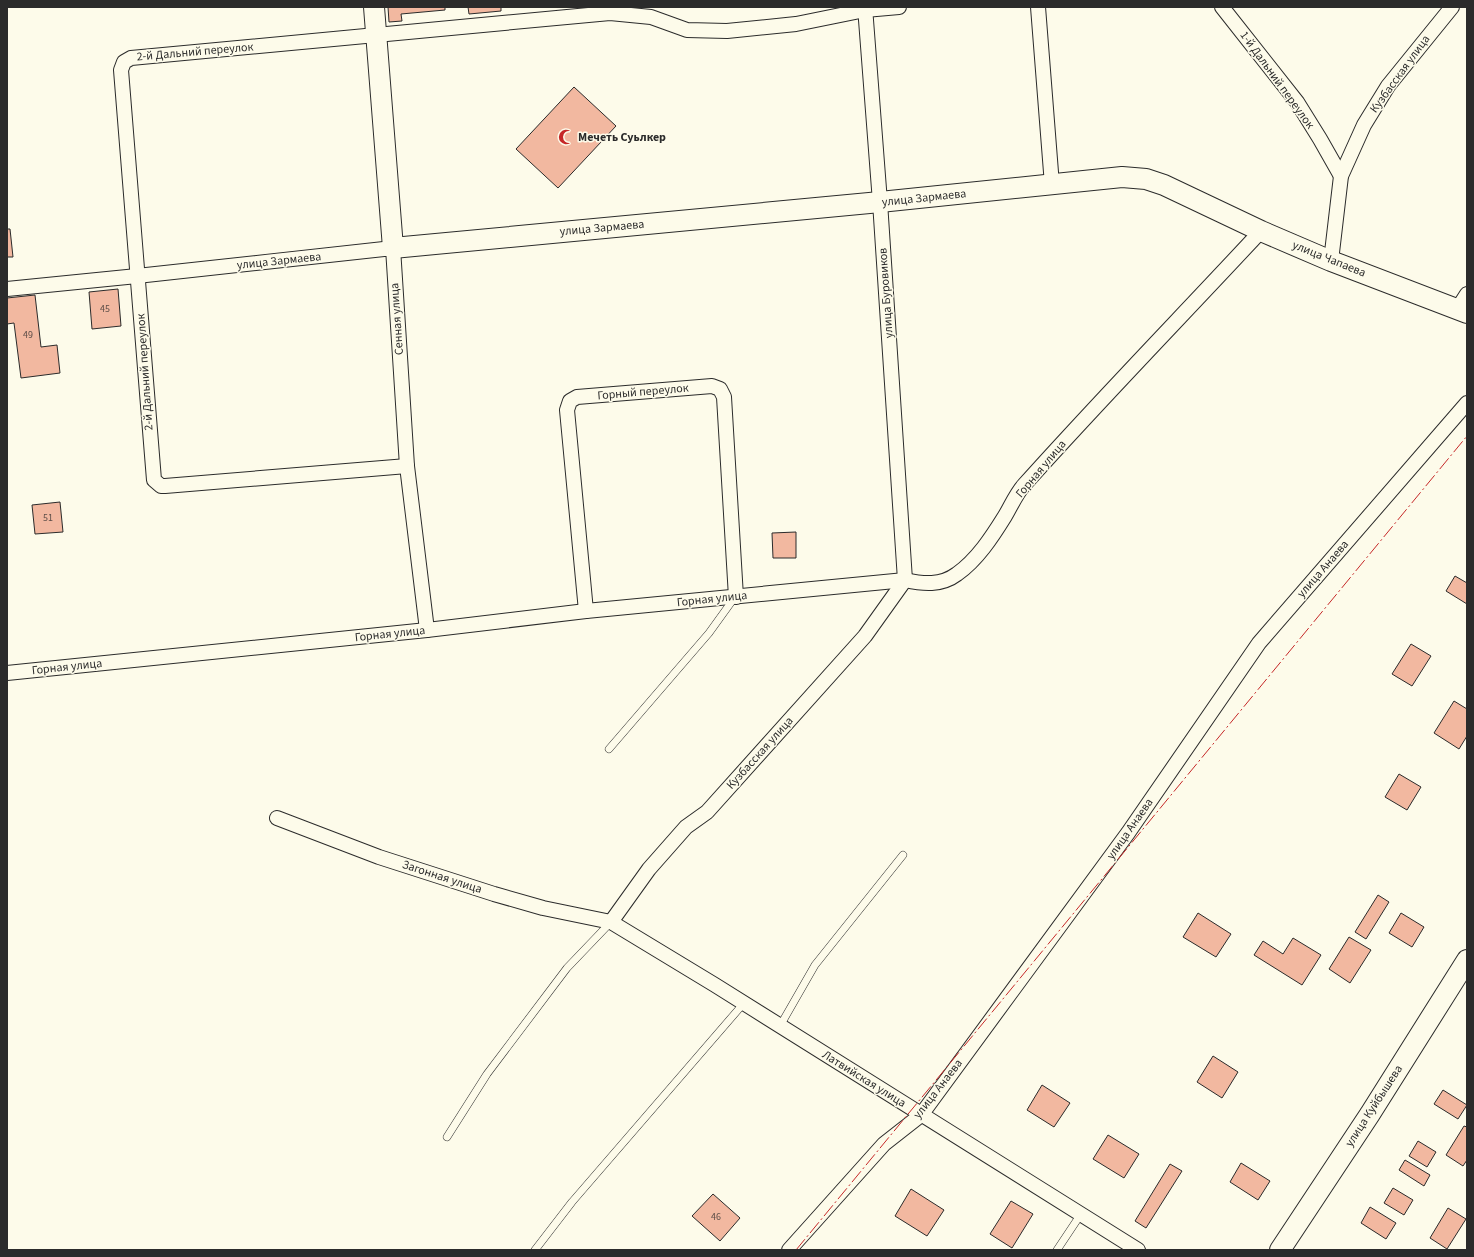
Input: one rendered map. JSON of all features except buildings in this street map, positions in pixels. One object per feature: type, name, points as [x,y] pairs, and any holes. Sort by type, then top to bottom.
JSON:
[{"type":"street","name":"Сенная улица","points":[[374,7],[393,248],[406,466],[427,630]]},
{"type":"street","points":[[865,8],[899,7]]},
{"type":"street","points":[[1038,7],[1052,185]]},
{"type":"street","name":"1-й Дальний переулок","points":[[1222,7],[1297,102],[1341,176]]},
{"type":"street","name":"Кузбасская улица","points":[[1331,261],[1341,176],[1364,125],[1388,86],[1452,7]]},
{"type":"street","name":"2-й Дальний переулок","points":[[406,466],[165,486],[157,484],[153,476],[137,276],[121,70],[124,62],[131,58],[610,13],[651,18],[687,30],[727,31],[796,24],[865,8]]},
{"type":"street","name":"улица Буровиков","points":[[865,8],[880,202],[905,580]]},
{"type":"street","name":"улица Зармаева","points":[[7,289],[393,248],[880,202],[1122,177],[1146,179],[1193,198]]},
{"type":"street","name":"улица Чапаева","points":[[1193,198],[1262,231],[1331,261],[1464,305]]},
{"type":"street","name":"Горная улица","points":[[7,673],[427,630],[586,611],[905,580],[921,583],[939,583],[956,575],[972,562],[998,527],[1022,487],[1262,231]]},
{"type":"street","name":"Горный переулок","points":[[586,611],[567,410],[570,401],[578,397],[712,386],[720,389],[724,397],[736,597]]},
{"type":"street","name":"улица Анаева","points":[[789,1250],[884,1144],[921,1115],[1128,833],[1259,643],[1467,403]]},
{"type":"street","name":"Кузбасская улица","points":[[610,922],[648,869],[686,827],[707,812],[865,636],[905,580]]},
{"type":"street","name":"Загонная улица","points":[[277,818],[379,856],[494,894],[543,908],[610,922]]},
{"type":"street","name":"Латвийская улица","points":[[610,922],[744,1003],[1138,1250]]},
{"type":"street","name":"улица Куйбышева","points":[[1280,1250],[1370,1114],[1467,960]]},
{"type":"lane","points":[[609,749],[709,633],[736,597]]},
{"type":"lane","points":[[780,1026],[815,966],[903,855]]},
{"type":"lane","points":[[447,1137],[486,1074],[567,968],[610,922]]},
{"type":"lane","points":[[535,1250],[572,1202],[744,1003]]},
{"type":"lane","points":[[1057,1250],[1081,1214]]},
{"type":"power","points":[[796,1250],[1467,436]]},
{"type":"place","name":"Мечеть Суьлкер","points":[[566,137]]}]
